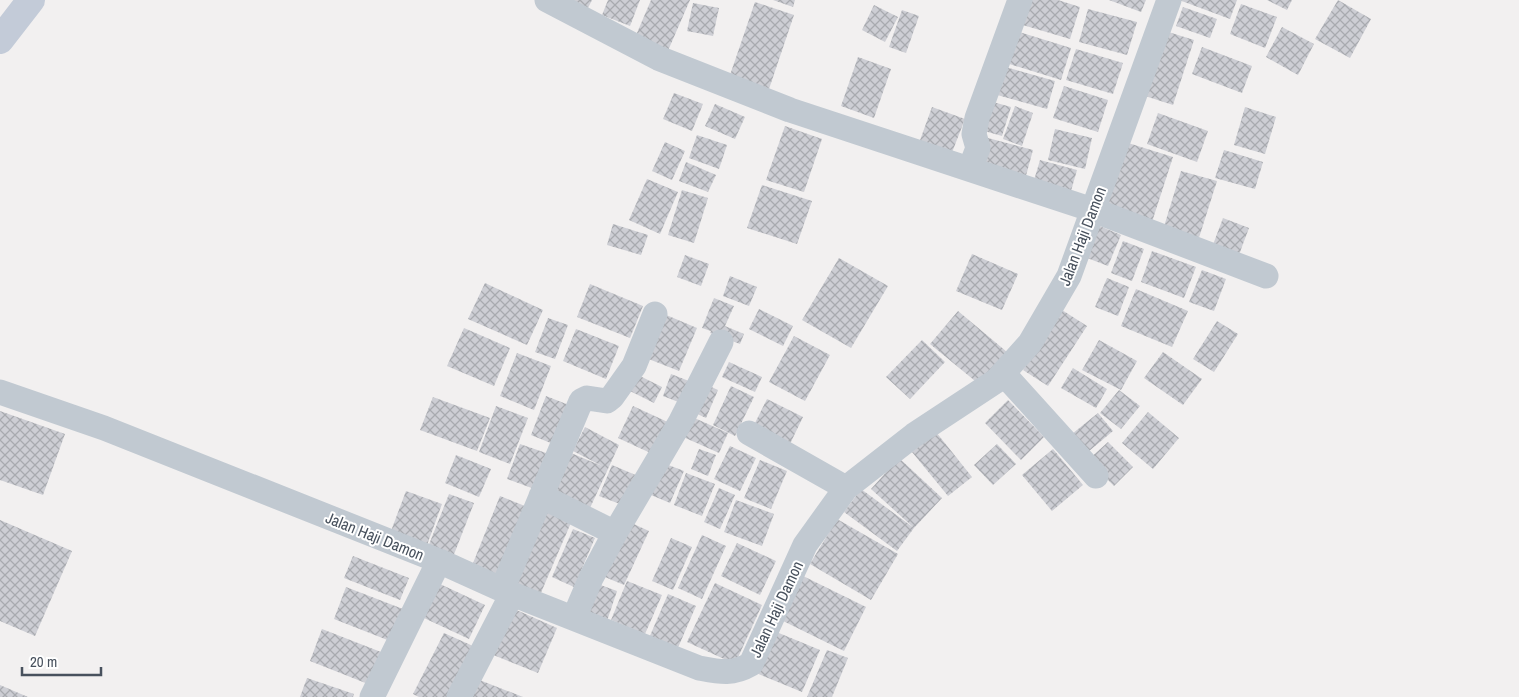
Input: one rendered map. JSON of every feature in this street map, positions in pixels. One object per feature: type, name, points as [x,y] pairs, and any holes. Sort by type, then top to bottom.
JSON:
[{"type":"main road","points":[[0,40],[31,0]]},
{"type":"street","points":[[547,0],[658,58],[790,110],[1093,210],[1266,276]]},
{"type":"street","points":[[970,169],[978,148],[974,134],[977,118],[1020,0]]},
{"type":"street","name":"Jalan Haji Damon","points":[[0,392],[104,428],[439,561],[507,592],[699,668],[722,672],[739,671],[750,664],[805,545],[846,488],[914,435],[996,380],[1030,343],[1069,276],[1168,0]]},
{"type":"street","points":[[459,697],[507,592],[541,496],[581,401],[587,398],[607,400],[612,397],[634,366],[655,314]]},
{"type":"street","points":[[574,618],[615,533],[681,420],[721,342]]},
{"type":"street","points":[[1003,373],[1096,476]]},
{"type":"street","points":[[749,434],[846,488]]},
{"type":"street","points":[[541,496],[615,533]]},
{"type":"street","points":[[372,697],[439,561]]},
{"type":"building","points":[[572,0],[592,0],[588,8]]},
{"type":"building","points":[[608,0],[640,0],[630,26],[602,15]]},
{"type":"building","points":[[651,0],[690,0],[667,53],[634,40]]},
{"type":"building","points":[[773,0],[795,0],[793,7]]},
{"type":"building","points":[[1023,0],[1058,0],[1080,7],[1070,39],[1016,23]]},
{"type":"building","points":[[1109,0],[1146,0],[1141,12]]},
{"type":"building","points":[[1179,0],[1237,0],[1230,19]]},
{"type":"building","points":[[1267,0],[1292,0],[1287,10]]},
{"type":"building","points":[[1338,0],[1371,19],[1350,58],[1315,39]]},
{"type":"building","points":[[755,2],[794,15],[769,89],[730,75]]},
{"type":"building","points":[[693,3],[719,8],[713,36],[687,31]]},
{"type":"building","points":[[1241,4],[1277,17],[1265,48],[1230,34]]},
{"type":"building","points":[[874,5],[898,17],[885,42],[862,30]]},
{"type":"building","points":[[1183,7],[1217,19],[1210,38],[1176,26]]},
{"type":"building","points":[[1088,9],[1137,22],[1127,55],[1079,42]]},
{"type":"building","points":[[902,10],[919,16],[906,53],[889,47]]},
{"type":"building","points":[[1282,27],[1314,44],[1298,75],[1266,57]]},
{"type":"building","points":[[1013,30],[1071,48],[1061,80],[1003,62]]},
{"type":"building","points":[[1162,30],[1194,40],[1173,105],[1142,95]]},
{"type":"building","points":[[1202,47],[1252,66],[1242,93],[1192,74]]},
{"type":"building","points":[[1076,49],[1123,63],[1113,94],[1066,80]]},
{"type":"building","points":[[858,57],[891,69],[874,118],[841,106]]},
{"type":"building","points":[[998,65],[1055,81],[1047,109],[990,93]]},
{"type":"building","points":[[1064,86],[1108,100],[1098,132],[1053,118]]},
{"type":"building","points":[[674,93],[703,104],[692,131],[663,119]]},
{"type":"building","points":[[986,100],[1011,107],[1002,136],[977,129]]},
{"type":"building","points":[[715,104],[745,117],[735,139],[705,126]]},
{"type":"building","points":[[1015,106],[1033,113],[1022,146],[1003,139]]},
{"type":"building","points":[[932,107],[965,119],[951,155],[919,143]]},
{"type":"building","points":[[1245,107],[1276,117],[1265,154],[1234,145]]},
{"type":"building","points":[[1158,113],[1208,131],[1197,162],[1147,144]]},
{"type":"building","points":[[785,126],[822,139],[804,192],[766,180]]},
{"type":"building","points":[[1055,129],[1092,138],[1085,169],[1048,160]]},
{"type":"building","points":[[697,135],[727,145],[719,169],[689,158]]},
{"type":"building","points":[[988,138],[1033,150],[1024,183],[979,170]]},
{"type":"building","points":[[665,142],[685,151],[672,180],[652,171]]},
{"type":"building","points":[[1125,142],[1173,157],[1151,225],[1103,210]]},
{"type":"building","points":[[1224,150],[1263,162],[1255,189],[1215,178]]},
{"type":"building","points":[[1040,160],[1077,170],[1069,198],[1032,187]]},
{"type":"building","points":[[686,162],[716,175],[708,192],[679,181]]},
{"type":"building","points":[[1181,171],[1217,181],[1197,244],[1162,233]]},
{"type":"building","points":[[647,179],[678,192],[660,234],[629,220]]},
{"type":"building","points":[[762,185],[812,201],[797,244],[747,228]]},
{"type":"building","points":[[682,190],[708,198],[694,243],[668,235]]},
{"type":"building","points":[[1223,218],[1249,228],[1237,260],[1211,250]]},
{"type":"building","points":[[613,224],[648,235],[641,255],[607,245]]},
{"type":"building","points":[[1095,224],[1121,235],[1108,266],[1082,256]]},
{"type":"building","points":[[1123,241],[1144,249],[1132,281],[1111,273]]},
{"type":"building","points":[[1152,251],[1196,267],[1184,298],[1141,282]]},
{"type":"building","points":[[972,254],[1018,274],[1002,310],[956,291]]},
{"type":"building","points":[[685,255],[709,264],[701,286],[677,277]]},
{"type":"building","points":[[839,258],[888,286],[851,348],[802,320]]},
{"type":"building","points":[[1202,270],[1226,279],[1214,311],[1189,302]]},
{"type":"building","points":[[730,276],[757,287],[749,306],[723,296]]},
{"type":"building","points":[[1107,278],[1129,287],[1118,316],[1095,307]]},
{"type":"building","points":[[485,283],[543,310],[527,345],[468,319]]},
{"type":"building","points":[[590,284],[643,306],[630,338],[577,317]]},
{"type":"building","points":[[1136,289],[1188,311],[1172,347],[1121,326]]},
{"type":"building","points":[[714,298],[734,306],[725,326],[744,334],[740,344],[710,333],[711,331],[702,328]]},
{"type":"building","points":[[759,309],[793,326],[783,346],[749,329]]},
{"type":"building","points":[[1062,310],[1087,326],[1048,386],[1023,370]]},
{"type":"building","points":[[958,311],[1007,352],[980,385],[930,344]]},
{"type":"building","points":[[664,314],[697,328],[679,371],[646,358]]},
{"type":"building","points":[[548,318],[568,325],[555,359],[535,352]]},
{"type":"building","points":[[1217,321],[1238,334],[1214,372],[1193,359]]},
{"type":"building","points":[[464,328],[510,348],[494,386],[447,366]]},
{"type":"building","points":[[576,329],[619,346],[606,379],[563,361]]},
{"type":"building","points":[[794,336],[830,355],[805,401],[769,382]]},
{"type":"building","points":[[922,340],[945,362],[910,399],[886,377]]},
{"type":"building","points":[[1099,340],[1137,361],[1121,390],[1082,370]]},
{"type":"building","points":[[1163,352],[1202,379],[1183,405],[1144,378]]},
{"type":"building","points":[[517,353],[551,366],[534,410],[500,396]]},
{"type":"building","points":[[729,362],[762,377],[755,392],[722,377]]},
{"type":"building","points":[[1073,368],[1107,389],[1096,408],[1061,388]]},
{"type":"building","points":[[632,372],[662,387],[654,403],[624,388]]},
{"type":"building","points":[[671,374],[694,383],[686,405],[663,396]]},
{"type":"building","points":[[705,384],[718,390],[706,418],[693,412]]},
{"type":"building","points":[[731,386],[754,397],[735,436],[713,425]]},
{"type":"building","points":[[1119,390],[1140,406],[1121,429],[1100,413]]},
{"type":"building","points":[[546,396],[574,407],[558,446],[531,435]]},
{"type":"building","points":[[433,397],[490,418],[477,451],[420,430]]},
{"type":"building","points":[[767,399],[803,417],[788,448],[751,431]]},
{"type":"building","points":[[1008,400],[1044,437],[1021,460],[985,423]]},
{"type":"building","points":[[496,406],[528,418],[510,464],[479,452]]},
{"type":"building","points":[[633,406],[672,424],[657,456],[618,438]]},
{"type":"building","points":[[0,411],[65,434],[43,495],[0,480]]},
{"type":"building","points":[[1148,412],[1179,438],[1153,469],[1122,443]]},
{"type":"building","points":[[1098,413],[1113,431],[1082,457],[1067,438]]},
{"type":"building","points":[[690,416],[728,433],[719,453],[681,436]]},
{"type":"building","points":[[585,427],[619,445],[590,508],[554,493],[571,453],[602,466],[573,451]]},
{"type":"building","points":[[936,432],[972,477],[948,496],[912,452]]},
{"type":"building","points":[[1108,442],[1133,467],[1114,486],[1088,460]]},
{"type":"building","points":[[520,444],[549,454],[537,490],[507,479]]},
{"type":"building","points":[[997,444],[1016,464],[993,485],[974,465]]},
{"type":"building","points":[[730,446],[756,458],[740,491],[714,479]]},
{"type":"building","points":[[699,449],[716,455],[708,476],[691,469]]},
{"type":"building","points":[[1053,449],[1083,485],[1052,511],[1022,475]]},
{"type":"building","points":[[456,455],[491,469],[479,497],[445,483]]},
{"type":"building","points":[[899,458],[942,498],[914,528],[871,489]]},
{"type":"building","points":[[760,460],[787,471],[771,509],[744,498]]},
{"type":"building","points":[[658,461],[684,471],[670,503],[644,492]]},
{"type":"building","points":[[612,465],[638,476],[625,506],[599,496]]},
{"type":"building","points":[[686,473],[715,484],[702,516],[674,505]]},
{"type":"building","points":[[719,488],[735,495],[720,529],[704,522]]},
{"type":"building","points":[[861,489],[914,528],[897,551],[844,512]]},
{"type":"building","points":[[406,491],[442,504],[427,545],[391,531]]},
{"type":"building","points":[[449,494],[474,503],[453,557],[428,547]]},
{"type":"building","points":[[500,496],[530,508],[499,586],[469,573]]},
{"type":"building","points":[[736,500],[774,514],[762,546],[724,532]]},
{"type":"building","points":[[545,506],[573,518],[537,602],[509,590]]},
{"type":"building","points":[[837,519],[898,554],[871,600],[810,564]]},
{"type":"building","points":[[0,520],[72,551],[35,636],[0,621]]},
{"type":"building","points":[[625,520],[649,531],[624,585],[600,575]]},
{"type":"building","points":[[573,529],[595,538],[574,587],[552,577]]},
{"type":"building","points":[[702,535],[726,546],[702,599],[678,588]]},
{"type":"building","points":[[671,538],[692,547],[673,590],[652,581]]},
{"type":"building","points":[[737,543],[776,561],[760,595],[721,576]]},
{"type":"building","points":[[353,556],[409,578],[400,600],[344,578]]},
{"type":"building","points":[[801,575],[866,607],[844,651],[779,619]]},
{"type":"building","points":[[627,581],[662,595],[645,634],[611,620]]},
{"type":"building","points":[[595,583],[617,591],[606,624],[584,616]]},
{"type":"building","points":[[715,583],[762,605],[735,664],[687,642]]},
{"type":"building","points":[[440,584],[485,605],[469,639],[424,618]]},
{"type":"building","points":[[346,587],[403,609],[390,641],[334,619]]},
{"type":"building","points":[[668,594],[696,606],[677,650],[649,638]]},
{"type":"building","points":[[512,608],[557,628],[538,673],[486,652]]},
{"type":"building","points":[[322,629],[381,652],[368,684],[310,661]]},
{"type":"building","points":[[774,631],[820,650],[802,692],[756,673]]},
{"type":"building","points":[[444,633],[473,646],[447,697],[419,697],[413,694]]},
{"type":"building","points":[[827,650],[848,658],[832,697],[807,697]]},
{"type":"building","points":[[472,677],[523,697],[464,697]]},
{"type":"building","points":[[307,678],[354,694],[353,697],[300,697]]},
{"type":"building","points":[[0,685],[28,697],[0,697]]}]
